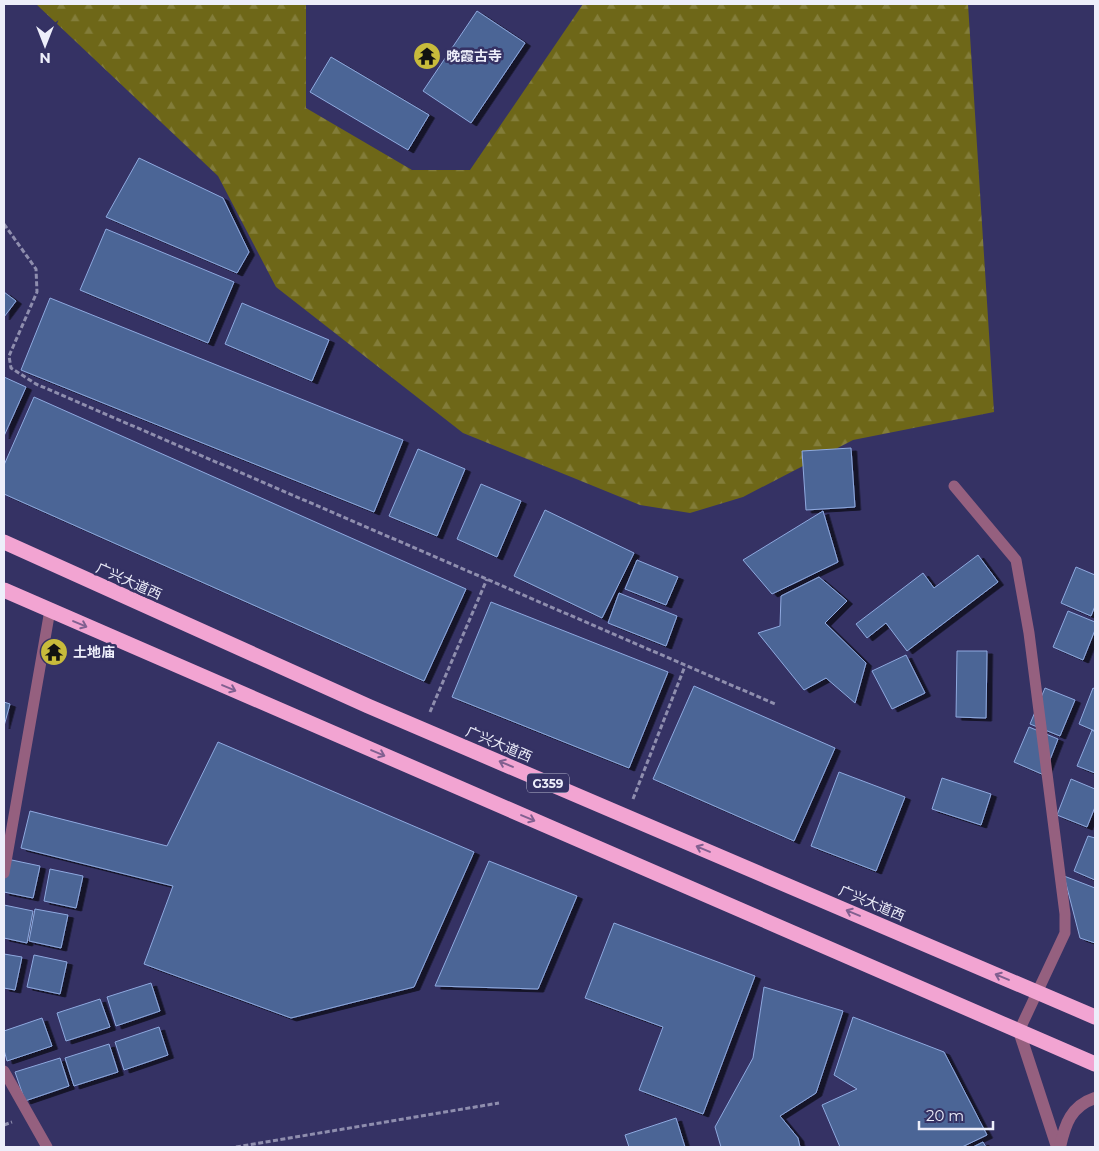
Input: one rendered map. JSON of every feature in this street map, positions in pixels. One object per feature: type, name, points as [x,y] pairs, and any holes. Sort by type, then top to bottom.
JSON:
[{"type":"highway","name":"广兴大道西","points":[[4,542],[368,706],[1095,1017]]},
{"type":"highway","points":[[4,590],[1095,1064]]},
{"type":"street","points":[[1019,1032],[1059,1147]]},
{"type":"street","points":[[1059,1147],[1064,1127],[1074,1112],[1088,1100],[1095,1098]]},
{"type":"lane","points":[[954,486],[1016,560],[1029,633],[1065,914],[1065,933],[1019,1032]]},
{"type":"lane","points":[[4,873],[50,610]]},
{"type":"lane","points":[[4,1071],[47,1147]]},
{"type":"path","points":[[4,224],[36,269],[37,292],[9,356],[11,368],[36,384],[775,704]]},
{"type":"path","points":[[4,353],[9,356]]},
{"type":"path","points":[[423,729],[487,579]]},
{"type":"path","points":[[627,816],[686,666]]},
{"type":"path","points":[[236,1147],[499,1103]]},
{"type":"green space","points":[[36,4],[306,4],[306,108],[412,170],[470,170],[583,4],[968,4],[994,412],[853,440],[743,497],[690,513],[640,505],[463,433],[276,287],[218,176]]},
{"type":"building","points":[[477,11],[525,43],[471,123],[423,91]]},
{"type":"building","points":[[331,57],[429,115],[408,150],[310,92]]},
{"type":"building","points":[[139,158],[223,198],[249,252],[237,273],[106,217]]},
{"type":"building","points":[[106,229],[234,282],[208,343],[80,290]]},
{"type":"building","points":[[4,292],[16,301],[4,317]]},
{"type":"building","points":[[50,298],[403,440],[374,512],[21,370]]},
{"type":"building","points":[[242,303],[329,340],[312,381],[225,344]]},
{"type":"building","points":[[4,377],[26,387],[4,436]]},
{"type":"building","points":[[34,397],[466,589],[424,681],[4,494],[4,465]]},
{"type":"building","points":[[851,448],[855,507],[806,510],[802,451]]},
{"type":"building","points":[[418,449],[465,469],[437,536],[389,516]]},
{"type":"building","points":[[481,484],[521,501],[497,557],[457,539]]},
{"type":"building","points":[[545,510],[634,553],[602,618],[514,576]]},
{"type":"building","points":[[823,511],[838,562],[772,594],[743,560]]},
{"type":"building","points":[[978,555],[998,582],[907,651],[886,623],[867,638],[856,624],[923,573],[934,588]]},
{"type":"building","points":[[637,560],[678,577],[666,605],[625,589]]},
{"type":"building","points":[[1076,567],[1095,575],[1095,606],[1091,616],[1061,603]]},
{"type":"building","points":[[819,577],[847,601],[825,623],[866,663],[855,703],[826,678],[804,690],[758,633],[780,626],[781,596]]},
{"type":"building","points":[[619,593],[677,616],[666,646],[608,623]]},
{"type":"building","points":[[491,602],[668,672],[629,768],[452,697]]},
{"type":"building","points":[[1068,611],[1095,622],[1095,630],[1083,660],[1053,647]]},
{"type":"building","points":[[957,651],[987,651],[986,718],[956,717]]},
{"type":"building","points":[[906,655],[925,693],[892,709],[872,671]]},
{"type":"building","points":[[694,686],[835,748],[794,841],[653,779]]},
{"type":"building","points":[[1045,688],[1075,700],[1060,736],[1030,724]]},
{"type":"building","points":[[1093,688],[1095,689],[1095,731],[1079,724]]},
{"type":"building","points":[[4,702],[10,704],[4,726]]},
{"type":"building","points":[[1029,727],[1058,739],[1044,775],[1014,762]]},
{"type":"building","points":[[1092,730],[1095,732],[1095,773],[1077,766]]},
{"type":"building","points":[[218,742],[474,852],[414,987],[291,1018],[144,964],[173,886],[21,848],[30,811],[167,846]]},
{"type":"building","points":[[839,772],[905,797],[876,871],[811,846]]},
{"type":"building","points":[[942,778],[991,794],[981,825],[932,809]]},
{"type":"building","points":[[1071,779],[1095,789],[1095,807],[1087,827],[1057,815]]},
{"type":"building","points":[[1088,836],[1095,838],[1095,880],[1074,871]]},
{"type":"building","points":[[7,859],[40,866],[33,898],[4,892],[4,875]]},
{"type":"building","points":[[489,861],[577,896],[538,989],[435,986]]},
{"type":"building","points":[[50,869],[83,876],[76,908],[44,901]]},
{"type":"building","points":[[1064,876],[1095,888],[1095,943],[1080,938]]},
{"type":"building","points":[[4,905],[33,911],[27,943],[4,938]]},
{"type":"building","points":[[35,909],[68,915],[61,948],[29,941]]},
{"type":"building","points":[[614,923],[755,976],[703,1114],[639,1090],[663,1027],[585,998]]},
{"type":"building","points":[[4,954],[22,957],[15,990],[4,988]]},
{"type":"building","points":[[34,955],[67,962],[60,994],[27,987]]},
{"type":"building","points":[[151,983],[160,1011],[116,1026],[107,997]]},
{"type":"building","points":[[764,987],[843,1011],[816,1093],[780,1116],[798,1138],[800,1147],[721,1147],[715,1127],[753,1058]]},
{"type":"building","points":[[100,999],[110,1027],[66,1041],[57,1013]]},
{"type":"building","points":[[853,1017],[944,1052],[987,1135],[962,1147],[840,1147],[822,1105],[857,1089],[834,1075]]},
{"type":"building","points":[[42,1018],[52,1046],[7,1061],[4,1050],[4,1031]]},
{"type":"building","points":[[159,1027],[168,1055],[124,1070],[115,1042]]},
{"type":"building","points":[[109,1044],[118,1072],[74,1086],[65,1058]]},
{"type":"building","points":[[60,1058],[69,1086],[25,1101],[15,1072]]},
{"type":"building","points":[[676,1118],[685,1147],[629,1147],[625,1135]]},
{"type":"building","points":[[983,1142],[986,1147],[973,1147]]},
{"type":"place","name":"晚霞古寺","points":[[427,56]]},
{"type":"place","name":"土地庙","points":[[54,652]]}]
